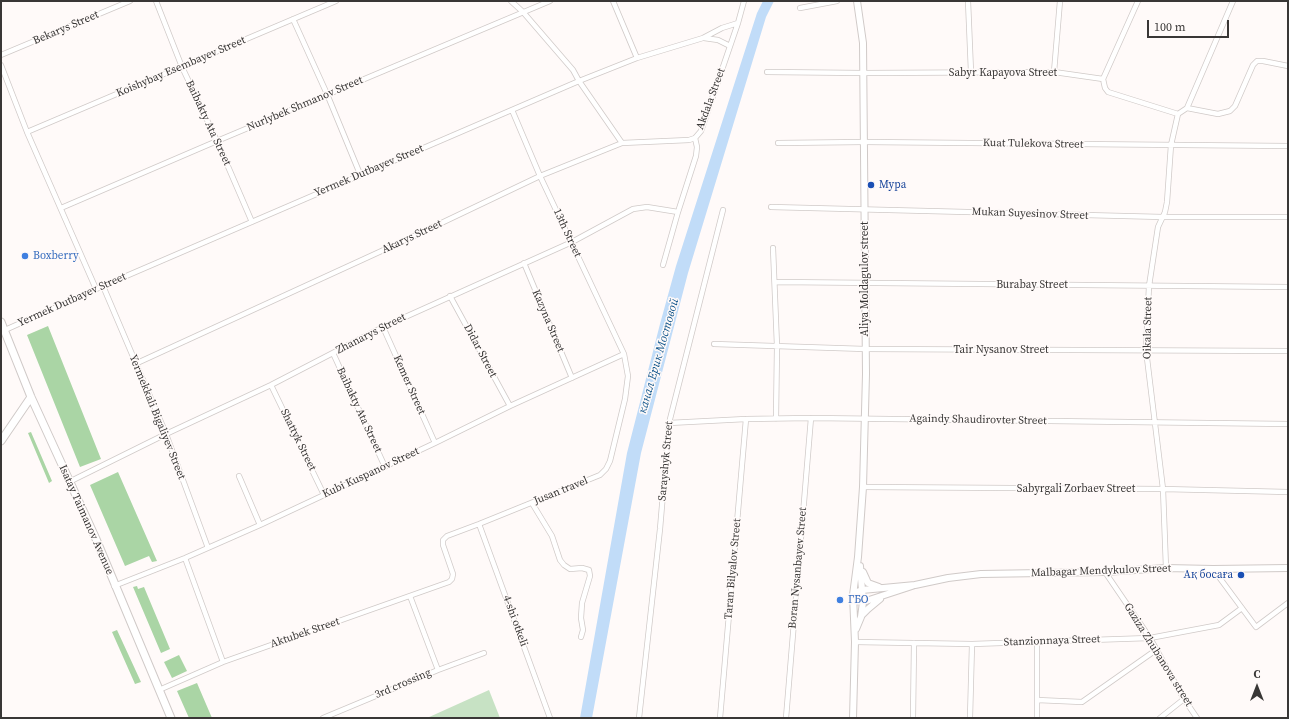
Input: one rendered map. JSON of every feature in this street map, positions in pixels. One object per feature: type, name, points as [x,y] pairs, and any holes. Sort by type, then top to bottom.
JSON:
[{"type":"main road","name":"Aliya Moldagulov street","points":[[853,718],[855,633],[853,595],[858,557],[863,487],[865,419],[863,43],[857,1]]},
{"type":"main road","name":"Isatay Taimanov Avenue","points":[[1,322],[31,397],[96,539],[114,586],[171,718]]},
{"type":"main road","points":[[1,441],[31,397]]},
{"type":"main road","name":"Aliya Moldagulov street","points":[[855,633],[861,616],[863,602],[858,557]]},
{"type":"main road","points":[[858,557],[864,576],[868,583],[884,588]]},
{"type":"main road","name":"Malbagar Mendykulov Street","points":[[853,595],[862,590],[915,585],[948,578],[981,574],[1105,572],[1166,568],[1214,570],[1288,568]]},
{"type":"main road","name":"Malbagar Mendykulov Street","points":[[863,602],[915,585]]},
{"type":"main road","points":[[853,595],[857,601],[863,602]]},
{"type":"main road","points":[[861,616],[884,596]]},
{"type":"street","name":"Bekarys Street","points":[[1,55],[130,1]]},
{"type":"street","name":"Baibakty Ata Street","points":[[156,1],[182,66],[217,141],[252,222]]},
{"type":"street","name":"Koishybay Esembayev Street","points":[[27,132],[336,1]]},
{"type":"street","points":[[511,1],[523,12],[573,70],[622,143]]},
{"type":"street","name":"Nurlybek Shmanov Street","points":[[61,208],[327,94],[550,1]]},
{"type":"street","points":[[613,1],[637,58]]},
{"type":"street","name":"Akdala Street","points":[[663,265],[696,156],[697,147],[695,138],[701,131],[738,23],[744,1]]},
{"type":"street","points":[[800,8],[837,1]]},
{"type":"street","points":[[968,1],[971,72]]},
{"type":"street","points":[[1054,72],[1060,1]]},
{"type":"street","points":[[1138,1],[1103,79],[1105,88],[1108,92],[1178,114],[1187,108],[1233,1]]},
{"type":"street","points":[[293,19],[327,94],[360,174]]},
{"type":"street","name":"Yermek Dutbayev Street","points":[[5,330],[360,174],[579,81],[637,58],[703,38],[722,28],[738,23]]},
{"type":"street","points":[[703,38],[718,40],[730,46]]},
{"type":"street","points":[[1187,108],[1218,114],[1230,111],[1235,106],[1253,64],[1257,61],[1263,61],[1288,66]]},
{"type":"street","points":[[1,65],[27,132],[96,289]]},
{"type":"street","name":"Sabyr Kapayova Street","points":[[767,72],[863,74],[1054,72],[1103,79]]},
{"type":"street","name":"13th Street","points":[[512,110],[540,176],[624,354]]},
{"type":"street","name":"Oikala Street","points":[[1166,568],[1163,489],[1146,350],[1149,286],[1158,227],[1163,217],[1167,202],[1171,145],[1178,114]]},
{"type":"street","name":"Akarys Street","points":[[136,364],[398,244],[540,176],[622,143],[689,140],[695,138]]},
{"type":"street","name":"Kuat Tulekova Street","points":[[778,143],[864,142],[1288,146]]},
{"type":"street","name":"Zhanarys Street","points":[[69,482],[166,434],[271,385],[383,327],[572,242],[633,209],[647,207],[678,212]]},
{"type":"street","name":"Mukan Suyesinov Street","points":[[771,207],[1163,217],[1288,216]]},
{"type":"street","name":"Sarayshyk Street","points":[[639,718],[660,529],[668,423],[723,210]]},
{"type":"street","points":[[773,248],[776,282],[776,419]]},
{"type":"street","name":"Kazyna Street","points":[[524,263],[572,378]]},
{"type":"street","name":"Burabay Street","points":[[776,282],[1288,286]]},
{"type":"street","name":"Yermekkali Bigaliyev Street","points":[[103,286],[166,434],[208,548]]},
{"type":"street","name":"Didar Street","points":[[450,296],[510,406]]},
{"type":"street","name":"Kemer Street","points":[[383,327],[435,443]]},
{"type":"street","name":"Tair Nysanov Street","points":[[714,344],[865,349],[1288,351]]},
{"type":"street","name":"Baibakty Ata Street","points":[[332,353],[385,467]]},
{"type":"street","name":"Kubi Kuspanov Street","points":[[114,586],[185,558],[260,525],[385,467],[510,406],[624,354]]},
{"type":"street","name":"Jusan travel","points":[[452,579],[453,574],[443,545],[446,536],[600,475],[606,469],[610,462],[625,399],[628,376],[624,354]]},
{"type":"street","name":"Shattyk Street","points":[[271,385],[324,495]]},
{"type":"street","name":"Againdy Shaudirovter Street","points":[[668,423],[746,419],[811,418],[1288,424]]},
{"type":"street","name":"Boran Nysanbayev Street","points":[[786,718],[811,418]]},
{"type":"street","name":"Taran Bilyalov Street","points":[[720,718],[746,419]]},
{"type":"street","points":[[239,476],[260,525]]},
{"type":"street","name":"Sabyrgali Zorbaev Street","points":[[863,487],[1163,489],[1288,492]]},
{"type":"street","points":[[532,503],[552,536],[560,560],[564,565],[570,569],[582,568],[589,570],[590,576],[582,603],[580,618],[582,630],[581,636]]},
{"type":"street","name":"4-shi otkeli","points":[[479,524],[550,718]]},
{"type":"street","points":[[185,558],[223,662]]},
{"type":"street","points":[[1214,570],[1256,627],[1288,603]]},
{"type":"street","name":"Gaziza Zhubanova street","points":[[1105,572],[1150,638],[1184,699],[1197,718]]},
{"type":"street","name":"Aktubek Street","points":[[160,690],[223,662],[449,582],[452,579]]},
{"type":"street","points":[[410,596],[438,670]]},
{"type":"street","name":"Stanzionnaya Street","points":[[855,642],[972,644],[1150,638],[1219,625],[1242,608]]},
{"type":"street","points":[[1037,641],[1037,718]]},
{"type":"street","points":[[913,718],[914,643]]},
{"type":"street","points":[[970,718],[972,644]]},
{"type":"street","points":[[1037,700],[1082,702],[1156,650]]},
{"type":"street","name":"3rd crossing","points":[[323,718],[438,670],[484,653]]},
{"type":"street","points":[[1160,718],[1184,699]]},
{"type":"green space","points":[[48,326],[101,459],[80,467],[27,335]]},
{"type":"green space","points":[[31,432],[52,481],[49,483],[28,433]]},
{"type":"green space","points":[[118,472],[157,561],[152,562],[149,556],[125,566],[90,485]]},
{"type":"green space","points":[[137,586],[138,589],[144,587],[170,649],[161,653],[133,587]]},
{"type":"green space","points":[[117,630],[141,682],[135,684],[112,632]]},
{"type":"green space","points":[[179,655],[187,671],[172,678],[164,662]]},
{"type":"green space","points":[[197,683],[212,718],[189,718],[177,691]]},
{"type":"green space","points":[[489,690],[500,718],[427,718]]},
{"type":"water","name":"канал Ерик Мостовой","points":[[763,1],[774,1],[766,17],[688,273],[641,453],[592,718],[580,718],[627,453],[676,266],[757,13]]},
{"type":"place","name":"Мура","points":[[871,185]]},
{"type":"place","name":"Boxberry","points":[[25,256]]},
{"type":"place","name":"Ақ босаға","points":[[1241,575]]},
{"type":"place","name":"ГБО","points":[[840,600]]}]
